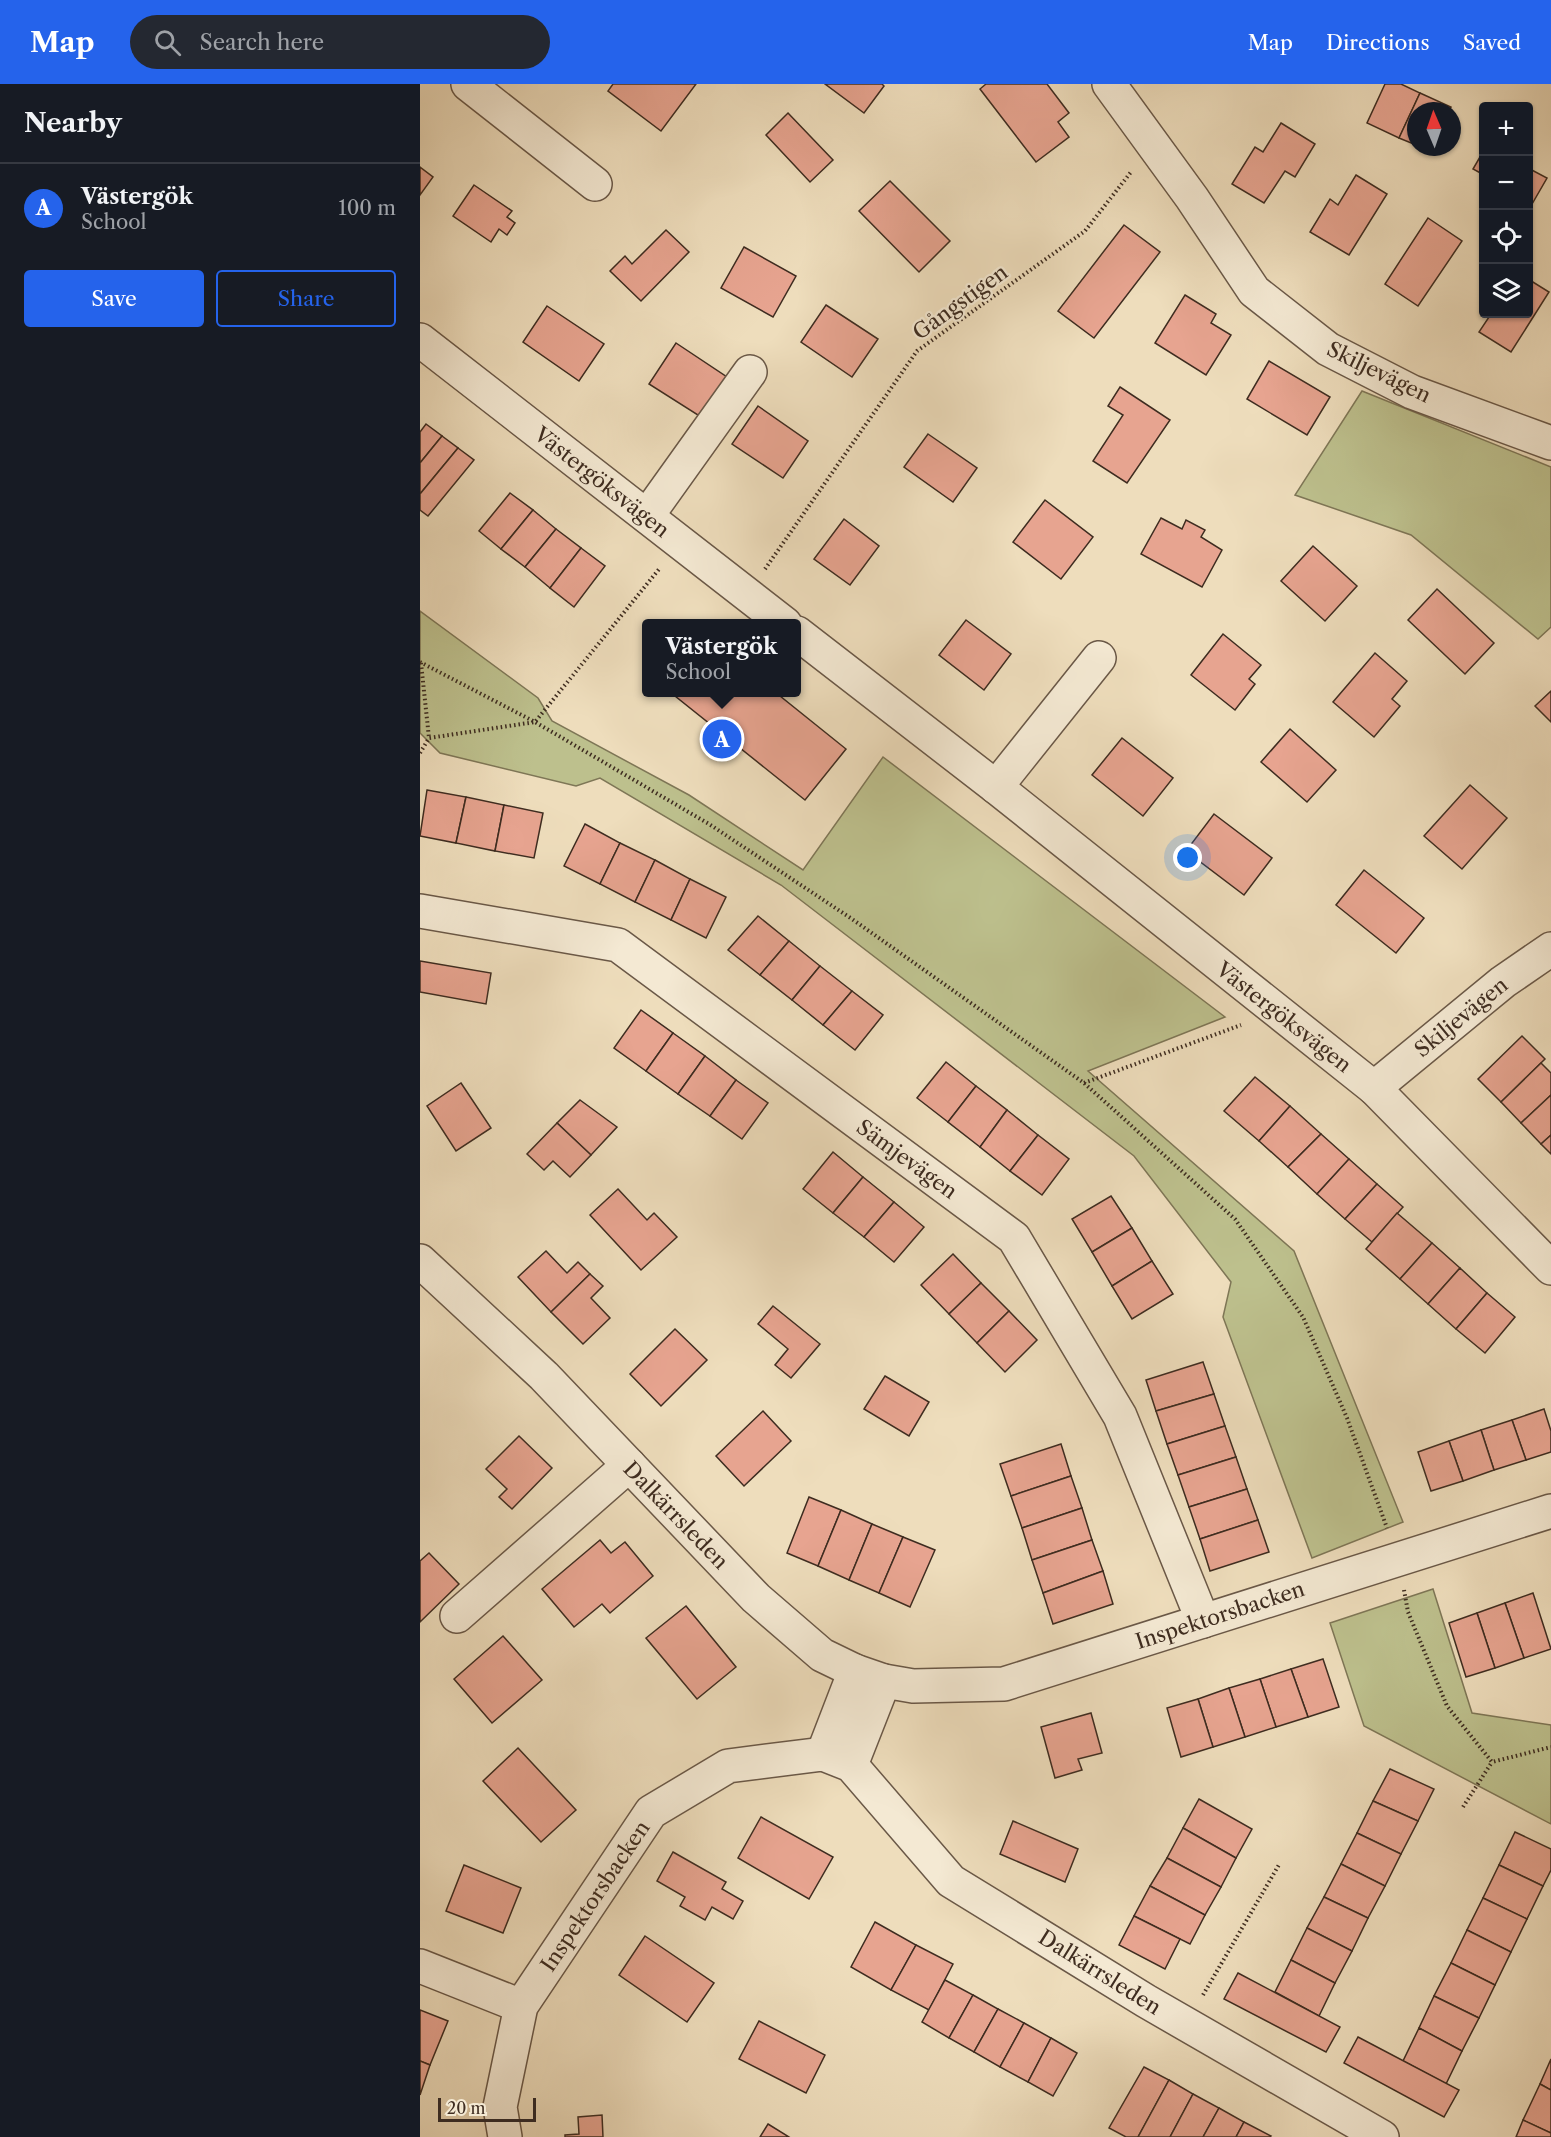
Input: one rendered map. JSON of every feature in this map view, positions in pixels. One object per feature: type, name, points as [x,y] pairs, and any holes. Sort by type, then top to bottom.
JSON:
[{"type":"street","points":[[468,84],[596,184]]},
{"type":"street","name":"Skiljevägen","points":[[1109,84],[1254,291],[1328,348],[1412,392],[1551,443]]},
{"type":"street","name":"Västergöksvägen","points":[[420,340],[779,619]]},
{"type":"street","points":[[647,516],[750,372]]},
{"type":"street","name":"Västergöksvägen","points":[[801,636],[996,787],[1374,1088],[1551,1268]]},
{"type":"street","points":[[996,787],[1099,658]]},
{"type":"street","name":"Sämjevägen","points":[[420,911],[618,945],[1014,1238],[1120,1416],[1203,1621]]},
{"type":"street","name":"Skiljevägen","points":[[1374,1088],[1503,982],[1551,949]]},
{"type":"street","name":"Dalkärrsleden","points":[[420,1261],[544,1376],[756,1598],[822,1655],[870,1676]]},
{"type":"street","points":[[457,1616],[629,1465]]},
{"type":"street","name":"Inspektorsbacken","points":[[870,1676],[913,1686],[1004,1684],[1551,1511]]},
{"type":"street","points":[[837,1760],[870,1676]]},
{"type":"street","name":"Inspektorsbacken","points":[[505,2137],[500,2107],[521,2006],[651,1812],[728,1766],[837,1760]]},
{"type":"street","name":"Dalkärrsleden","points":[[837,1760],[951,1881],[1186,2024],[1382,2137]]},
{"type":"street","points":[[420,1966],[521,2006]]},
{"type":"path","name":"Gångstigen","points":[[747,594],[917,351],[1085,231],[1153,144]]},
{"type":"path","points":[[429,738],[535,722],[680,542]]},
{"type":"path","points":[[421,662],[535,722],[709,824],[861,926],[1084,1083],[1235,1219],[1302,1317],[1347,1418],[1399,1559],[1408,1612],[1447,1706],[1492,1762]]},
{"type":"path","points":[[420,753],[429,738],[421,662]]},
{"type":"path","points":[[1084,1083],[1277,1012]]},
{"type":"path","points":[[1463,1808],[1492,1762],[1551,1747]]},
{"type":"path","points":[[1186,2024],[1280,1863]]},
{"type":"green space","points":[[1362,391],[1551,467],[1551,627],[1538,639],[1411,535],[1295,495]]},
{"type":"green space","points":[[420,611],[538,698],[552,721],[689,795],[803,870],[883,757],[1225,1017],[1088,1071],[1294,1251],[1403,1522],[1312,1558],[1223,1317],[1231,1282],[1134,1156],[781,885],[600,778],[576,786],[440,753],[420,733]]},
{"type":"green space","points":[[1433,1589],[1472,1713],[1551,1725],[1551,1824],[1364,1726],[1330,1623]]},
{"type":"building","points":[[613,84],[696,84],[661,131],[608,91]]},
{"type":"building","points":[[825,84],[882,84],[884,86],[864,113]]},
{"type":"building","points":[[986,84],[1047,84],[1069,113],[1058,122],[1069,137],[1036,162],[980,89]]},
{"type":"building","points":[[1385,84],[1401,84],[1420,93],[1416,102],[1407,102],[1407,121],[1399,138],[1367,123]]},
{"type":"building","points":[[1420,93],[1440,102],[1416,102]]},
{"type":"building","points":[[788,113],[833,160],[810,182],[766,135]]},
{"type":"building","points":[[1407,121],[1407,141],[1399,138]]},
{"type":"building","points":[[1281,123],[1315,144],[1295,177],[1285,171],[1264,203],[1232,184],[1255,147],[1263,152]]},
{"type":"building","points":[[1479,159],[1479,172],[1473,169]]},
{"type":"building","points":[[420,167],[433,177],[420,195]]},
{"type":"building","points":[[1533,171],[1547,178],[1533,202]]},
{"type":"building","points":[[1356,175],[1387,194],[1349,255],[1310,232],[1330,199],[1338,205]]},
{"type":"building","points":[[890,181],[950,241],[919,272],[859,211]]},
{"type":"building","points":[[474,185],[512,211],[507,217],[515,223],[507,235],[499,229],[491,242],[453,216]]},
{"type":"building","points":[[1428,218],[1462,241],[1418,306],[1385,284]]},
{"type":"building","points":[[1124,225],[1160,252],[1094,338],[1058,311]]},
{"type":"building","points":[[666,230],[689,252],[641,301],[610,271],[625,256],[632,264]]},
{"type":"building","points":[[744,247],[796,276],[773,317],[721,288]]},
{"type":"building","points":[[1533,282],[1549,292],[1533,317]]},
{"type":"building","points":[[1185,295],[1216,314],[1211,323],[1231,335],[1206,375],[1155,343]]},
{"type":"building","points":[[826,305],[878,339],[852,377],[801,342]]},
{"type":"building","points":[[547,306],[604,344],[579,381],[523,342]]},
{"type":"building","points":[[1488,318],[1533,318],[1511,352],[1479,332]]},
{"type":"building","points":[[676,343],[727,377],[701,417],[649,384]]},
{"type":"building","points":[[1269,361],[1330,397],[1307,435],[1247,399]]},
{"type":"building","points":[[1120,387],[1170,420],[1127,483],[1093,461],[1123,415],[1108,406]]},
{"type":"building","points":[[758,406],[808,441],[783,478],[732,444]]},
{"type":"building","points":[[426,424],[442,436],[420,463],[420,432]]},
{"type":"building","points":[[928,434],[977,468],[953,502],[904,467]]},
{"type":"building","points":[[442,436],[458,448],[420,494],[420,463]]},
{"type":"building","points":[[458,448],[474,460],[428,516],[420,510],[420,494]]},
{"type":"building","points":[[510,493],[533,510],[501,549],[479,531]]},
{"type":"building","points":[[1045,500],[1093,537],[1061,579],[1013,542]]},
{"type":"building","points":[[533,510],[556,529],[525,567],[501,549]]},
{"type":"building","points":[[1161,518],[1182,529],[1186,520],[1205,530],[1201,537],[1222,550],[1202,587],[1141,554]]},
{"type":"building","points":[[844,519],[879,546],[850,585],[814,559]]},
{"type":"building","points":[[556,529],[581,548],[550,588],[525,567]]},
{"type":"building","points":[[1313,546],[1357,586],[1325,621],[1281,581]]},
{"type":"building","points":[[581,548],[605,566],[574,607],[550,588]]},
{"type":"building","points":[[1437,589],[1494,643],[1465,674],[1408,620]]},
{"type":"building","points":[[966,620],[1011,654],[984,690],[939,655]]},
{"type":"building","points":[[1223,634],[1261,665],[1249,679],[1255,684],[1235,710],[1191,675]]},
{"type":"building","points":[[1375,653],[1407,681],[1392,699],[1400,706],[1374,737],[1333,702]]},
{"type":"building","points":[[1551,691],[1551,722],[1535,706]]},
{"type":"building","points":[[676,697],[781,697],[846,749],[805,800]]},
{"type":"building","points":[[1290,729],[1336,770],[1307,802],[1261,762]]},
{"type":"building","points":[[1122,738],[1173,778],[1143,816],[1092,775]]},
{"type":"building","points":[[1470,785],[1507,818],[1462,869],[1424,836]]},
{"type":"building","points":[[427,790],[466,797],[456,843],[420,836]]},
{"type":"building","points":[[466,797],[504,805],[495,851],[456,843]]},
{"type":"building","points":[[504,805],[543,813],[534,858],[495,851]]},
{"type":"building","points":[[1214,814],[1272,858],[1244,895],[1186,851]]},
{"type":"building","points":[[585,824],[620,843],[600,884],[564,866]]},
{"type":"building","points":[[620,843],[655,860],[635,902],[600,884]]},
{"type":"building","points":[[655,860],[690,879],[671,920],[635,902]]},
{"type":"building","points":[[1364,870],[1424,918],[1396,953],[1336,905]]},
{"type":"building","points":[[690,879],[726,897],[706,938],[671,920]]},
{"type":"building","points":[[758,916],[789,941],[760,975],[728,950]]},
{"type":"building","points":[[789,941],[820,966],[792,1000],[760,975]]},
{"type":"building","points":[[420,961],[491,973],[486,1004],[420,992]]},
{"type":"building","points":[[820,966],[852,991],[823,1025],[792,1000]]},
{"type":"building","points":[[852,991],[883,1015],[855,1050],[823,1025]]},
{"type":"building","points":[[641,1010],[673,1033],[646,1071],[614,1048]]},
{"type":"building","points":[[673,1033],[705,1056],[678,1094],[646,1071]]},
{"type":"building","points":[[1522,1036],[1545,1059],[1501,1102],[1478,1079]]},
{"type":"building","points":[[705,1056],[736,1080],[710,1116],[678,1094]]},
{"type":"building","points":[[946,1062],[976,1086],[948,1122],[917,1098]]},
{"type":"building","points":[[1541,1063],[1551,1073],[1551,1095],[1521,1123],[1501,1102]]},
{"type":"building","points":[[1255,1077],[1290,1106],[1259,1141],[1224,1111]]},
{"type":"building","points":[[736,1080],[768,1103],[742,1139],[710,1116]]},
{"type":"building","points":[[461,1083],[491,1128],[456,1151],[427,1106]]},
{"type":"building","points":[[976,1086],[1007,1110],[980,1147],[948,1122]]},
{"type":"building","points":[[1551,1095],[1551,1135],[1541,1144],[1521,1123]]},
{"type":"building","points":[[580,1100],[617,1127],[591,1155],[557,1123]]},
{"type":"building","points":[[1290,1106],[1321,1134],[1288,1167],[1259,1141]]},
{"type":"building","points":[[1007,1110],[1038,1135],[1010,1171],[980,1147]]},
{"type":"building","points":[[557,1123],[591,1155],[570,1177],[553,1161],[544,1170],[527,1154]]},
{"type":"building","points":[[1321,1134],[1349,1159],[1317,1194],[1288,1167]]},
{"type":"building","points":[[1038,1135],[1069,1159],[1042,1195],[1010,1171]]},
{"type":"building","points":[[1551,1135],[1551,1154],[1541,1144]]},
{"type":"building","points":[[833,1152],[863,1177],[833,1213],[803,1189]]},
{"type":"building","points":[[1349,1159],[1377,1184],[1345,1219],[1317,1194]]},
{"type":"building","points":[[863,1177],[894,1202],[864,1237],[833,1213]]},
{"type":"building","points":[[1377,1184],[1403,1207],[1372,1242],[1345,1219]]},
{"type":"building","points":[[618,1189],[647,1220],[654,1213],[677,1237],[641,1270],[590,1215]]},
{"type":"building","points":[[1111,1196],[1132,1228],[1092,1252],[1072,1219]]},
{"type":"building","points":[[894,1202],[924,1227],[894,1262],[864,1237]]},
{"type":"building","points":[[1397,1213],[1432,1243],[1400,1279],[1366,1249]]},
{"type":"building","points":[[1132,1228],[1152,1261],[1112,1286],[1092,1252]]},
{"type":"building","points":[[1432,1243],[1460,1268],[1428,1304],[1400,1279]]},
{"type":"building","points":[[546,1251],[567,1273],[578,1262],[590,1274],[551,1312],[518,1277]]},
{"type":"building","points":[[953,1254],[981,1283],[949,1314],[921,1285]]},
{"type":"building","points":[[1152,1261],[1173,1294],[1132,1319],[1112,1286]]},
{"type":"building","points":[[1460,1268],[1487,1293],[1456,1329],[1428,1304]]},
{"type":"building","points":[[590,1274],[603,1286],[591,1298],[610,1318],[583,1344],[551,1312]]},
{"type":"building","points":[[981,1283],[1009,1311],[977,1343],[949,1314]]},
{"type":"building","points":[[1487,1293],[1515,1317],[1485,1353],[1456,1329]]},
{"type":"building","points":[[773,1306],[820,1344],[791,1378],[775,1365],[788,1349],[758,1324]]},
{"type":"building","points":[[1009,1311],[1037,1340],[1005,1372],[977,1343]]},
{"type":"building","points":[[675,1329],[707,1360],[661,1406],[630,1374]]},
{"type":"building","points":[[1203,1362],[1214,1394],[1156,1411],[1146,1380]]},
{"type":"building","points":[[885,1376],[929,1402],[909,1436],[864,1409]]},
{"type":"building","points":[[1214,1394],[1225,1426],[1167,1444],[1156,1411]]},
{"type":"building","points":[[1544,1409],[1551,1431],[1551,1452],[1526,1460],[1512,1420]]},
{"type":"building","points":[[763,1411],[791,1441],[744,1486],[716,1456]]},
{"type":"building","points":[[1512,1420],[1526,1460],[1494,1470],[1481,1430]]},
{"type":"building","points":[[1225,1426],[1236,1457],[1178,1475],[1167,1444]]},
{"type":"building","points":[[1481,1430],[1494,1470],[1463,1481],[1449,1441]]},
{"type":"building","points":[[519,1436],[552,1468],[512,1509],[499,1497],[507,1489],[486,1469]]},
{"type":"building","points":[[1449,1441],[1463,1481],[1431,1491],[1418,1452]]},
{"type":"building","points":[[1061,1444],[1071,1476],[1011,1496],[1000,1464]]},
{"type":"building","points":[[1236,1457],[1247,1489],[1189,1507],[1178,1475]]},
{"type":"building","points":[[1071,1476],[1082,1508],[1022,1528],[1011,1496]]},
{"type":"building","points":[[1247,1489],[1258,1520],[1200,1539],[1189,1507]]},
{"type":"building","points":[[809,1497],[841,1510],[818,1566],[787,1553]]},
{"type":"building","points":[[1082,1508],[1092,1540],[1032,1560],[1022,1528]]},
{"type":"building","points":[[841,1510],[872,1524],[849,1580],[818,1566]]},
{"type":"building","points":[[1258,1520],[1269,1552],[1210,1571],[1200,1539]]},
{"type":"building","points":[[872,1524],[903,1537],[879,1593],[849,1580]]},
{"type":"building","points":[[903,1537],[935,1550],[910,1607],[879,1593]]},
{"type":"building","points":[[600,1540],[611,1553],[625,1542],[653,1576],[610,1613],[602,1604],[574,1627],[542,1589]]},
{"type":"building","points":[[1092,1540],[1103,1571],[1043,1593],[1032,1560]]},
{"type":"building","points":[[429,1553],[459,1584],[420,1622],[420,1561]]},
{"type":"building","points":[[1103,1571],[1113,1604],[1053,1624],[1043,1593]]},
{"type":"building","points":[[1533,1593],[1551,1649],[1524,1658],[1505,1603]]},
{"type":"building","points":[[1505,1603],[1524,1658],[1495,1668],[1477,1613]]},
{"type":"building","points":[[686,1606],[736,1667],[697,1699],[646,1638]]},
{"type":"building","points":[[1477,1613],[1495,1668],[1466,1677],[1449,1623]]},
{"type":"building","points":[[503,1636],[542,1680],[492,1723],[454,1679]]},
{"type":"building","points":[[1323,1659],[1339,1707],[1308,1717],[1291,1669]]},
{"type":"building","points":[[1291,1669],[1308,1717],[1276,1727],[1260,1679]]},
{"type":"building","points":[[1260,1679],[1276,1727],[1245,1737],[1229,1688]]},
{"type":"building","points":[[1229,1688],[1245,1737],[1213,1747],[1198,1699]]},
{"type":"building","points":[[1198,1699],[1213,1747],[1181,1757],[1167,1708]]},
{"type":"building","points":[[1091,1713],[1102,1753],[1078,1759],[1082,1770],[1055,1778],[1041,1727]]},
{"type":"building","points":[[518,1748],[576,1810],[541,1842],[483,1781]]},
{"type":"building","points":[[1390,1769],[1434,1789],[1418,1821],[1373,1801]]},
{"type":"building","points":[[1199,1799],[1252,1829],[1236,1858],[1183,1828]]},
{"type":"building","points":[[1373,1801],[1418,1821],[1401,1854],[1357,1833]]},
{"type":"building","points":[[761,1817],[833,1857],[809,1899],[738,1858]]},
{"type":"building","points":[[1013,1821],[1078,1849],[1065,1882],[1000,1854]]},
{"type":"building","points":[[1183,1828],[1236,1858],[1221,1887],[1167,1858]]},
{"type":"building","points":[[1515,1832],[1551,1849],[1551,1870],[1543,1886],[1499,1865]]},
{"type":"building","points":[[1357,1833],[1401,1854],[1385,1886],[1341,1864]]},
{"type":"building","points":[[673,1852],[726,1882],[722,1889],[743,1901],[733,1919],[712,1907],[705,1920],[680,1906],[685,1897],[657,1881]]},
{"type":"building","points":[[1167,1858],[1221,1887],[1205,1915],[1150,1886]]},
{"type":"building","points":[[1341,1864],[1385,1886],[1368,1918],[1324,1897]]},
{"type":"building","points":[[464,1865],[521,1888],[503,1933],[446,1911]]},
{"type":"building","points":[[1499,1865],[1543,1886],[1527,1919],[1483,1898]]},
{"type":"building","points":[[1150,1886],[1205,1915],[1190,1944],[1134,1916]]},
{"type":"building","points":[[1324,1897],[1368,1918],[1352,1951],[1307,1928]]},
{"type":"building","points":[[1483,1898],[1527,1919],[1511,1952],[1467,1930]]},
{"type":"building","points":[[1134,1916],[1180,1939],[1165,1969],[1119,1945]]},
{"type":"building","points":[[875,1922],[916,1945],[891,1990],[851,1967]]},
{"type":"building","points":[[1307,1928],[1352,1951],[1335,1983],[1291,1960]]},
{"type":"building","points":[[1467,1930],[1511,1952],[1495,1985],[1451,1963]]},
{"type":"building","points":[[645,1936],[714,1983],[687,2022],[619,1975]]},
{"type":"building","points":[[916,1945],[953,1964],[929,2010],[891,1990]]},
{"type":"building","points":[[1291,1960],[1335,1983],[1319,2016],[1275,1992]]},
{"type":"building","points":[[1451,1963],[1495,1985],[1479,2018],[1434,1996]]},
{"type":"building","points":[[1238,1973],[1340,2027],[1326,2052],[1224,1999]]},
{"type":"building","points":[[945,1980],[973,1995],[949,2038],[922,2022]]},
{"type":"building","points":[[973,1995],[998,2009],[974,2052],[949,2038]]},
{"type":"building","points":[[1434,1996],[1479,2018],[1462,2051],[1419,2028]]},
{"type":"building","points":[[998,2009],[1024,2023],[1000,2067],[974,2052]]},
{"type":"building","points":[[420,2010],[448,2021],[430,2065],[420,2061]]},
{"type":"building","points":[[759,2021],[825,2055],[806,2093],[739,2059]]},
{"type":"building","points":[[1024,2023],[1051,2038],[1028,2082],[1000,2067]]},
{"type":"building","points":[[1419,2028],[1462,2051],[1446,2084],[1403,2061]]},
{"type":"building","points":[[1358,2037],[1459,2090],[1444,2117],[1344,2063]]},
{"type":"building","points":[[1051,2038],[1077,2053],[1053,2096],[1028,2082]]},
{"type":"building","points":[[1551,2059],[1551,2090],[1540,2084]]},
{"type":"building","points":[[420,2061],[430,2065],[420,2095]]},
{"type":"building","points":[[1144,2067],[1169,2080],[1138,2137],[1126,2137],[1109,2128]]},
{"type":"building","points":[[1169,2080],[1193,2094],[1170,2137],[1138,2137]]},
{"type":"building","points":[[1540,2084],[1551,2090],[1551,2133],[1523,2120]]},
{"type":"building","points":[[1193,2094],[1219,2108],[1203,2137],[1170,2137]]},
{"type":"building","points":[[1219,2108],[1244,2122],[1236,2137],[1203,2137]]},
{"type":"building","points":[[602,2115],[603,2137],[565,2137],[565,2135],[579,2134],[578,2117]]},
{"type":"building","points":[[1523,2120],[1551,2133],[1551,2137],[1516,2137]]},
{"type":"building","points":[[1244,2122],[1271,2136],[1236,2137]]},
{"type":"building","points":[[768,2124],[789,2137],[760,2137]]},
{"type":"place","name":"Västergök","points":[[722,739]]}]
